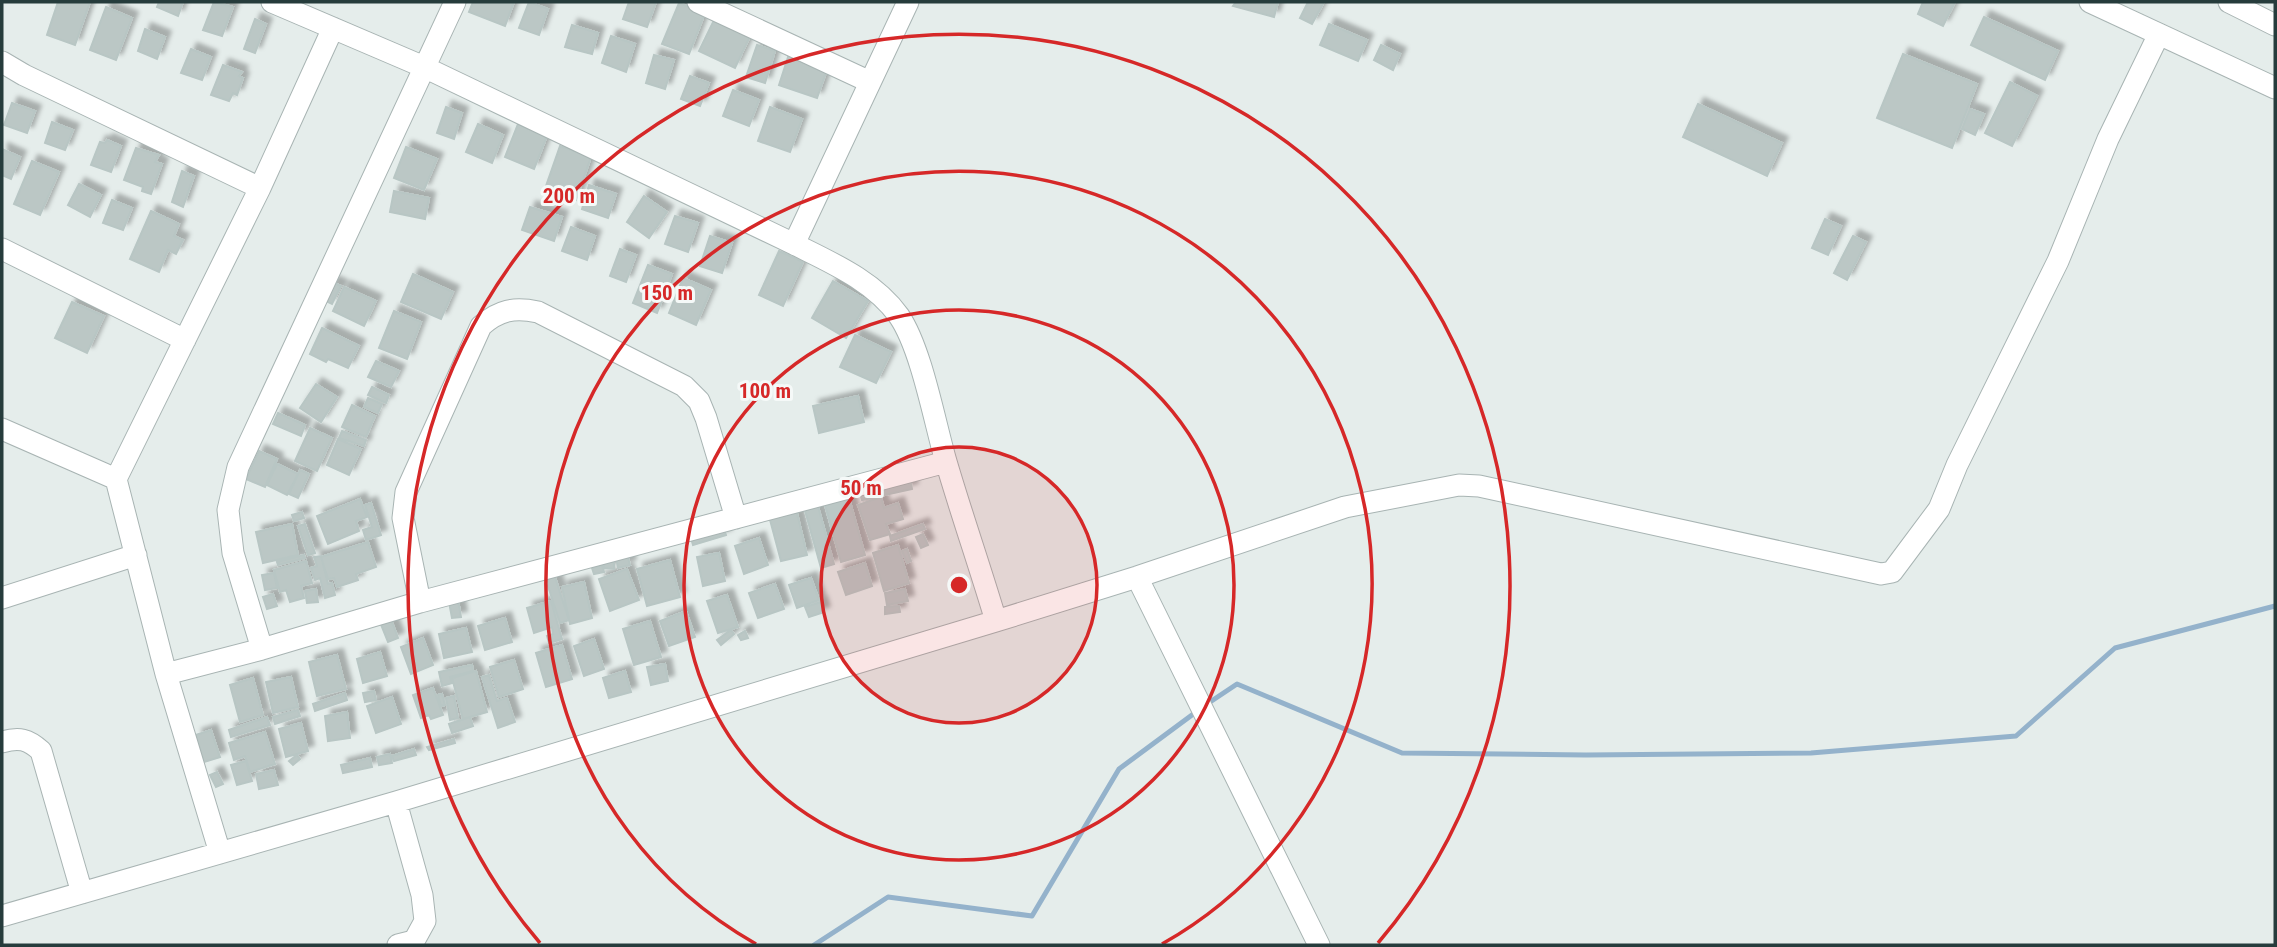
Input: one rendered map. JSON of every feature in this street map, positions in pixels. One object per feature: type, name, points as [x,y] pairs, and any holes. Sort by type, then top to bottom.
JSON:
[{"type":"street","points":[[272,2],[424,67],[794,244],[851,273],[880,295],[900,317],[912,342],[996,621]]},
{"type":"street","points":[[262,649],[233,553],[228,510],[235,477],[455,2]]},
{"type":"street","points":[[698,2],[870,82]]},
{"type":"street","points":[[794,244],[908,2]]},
{"type":"street","points":[[2092,2],[2275,88]]},
{"type":"street","points":[[2229,2],[2275,25]]},
{"type":"street","points":[[220,853],[166,674],[116,479],[260,188],[332,29]]},
{"type":"street","points":[[2,916],[396,802],[996,621],[1345,507],[1459,485],[1479,486],[1881,575],[1892,572],[1939,509],[1957,465],[2058,261],[2108,139],[2159,34]]},
{"type":"street","points":[[2,62],[23,75],[260,188]]},
{"type":"street","points":[[2,249],[185,340]]},
{"type":"street","points":[[420,602],[402,518],[406,492],[481,326],[502,311],[522,309],[538,312],[684,386],[699,401],[706,418],[736,517]]},
{"type":"street","points":[[2,429],[116,479]]},
{"type":"street","points":[[166,674],[262,649],[420,602],[946,462]]},
{"type":"street","points":[[2,598],[136,555]]},
{"type":"street","points":[[1137,577],[1319,945]]},
{"type":"street","points":[[2,742],[13,738],[29,740],[41,751],[82,893]]},
{"type":"street","points":[[396,802],[422,895],[425,921],[415,940],[398,945]]},
{"type":"building","points":[[58,2],[90,2],[75,45],[47,35]]},
{"type":"building","points":[[159,2],[183,2],[178,16],[157,7]]},
{"type":"building","points":[[214,2],[233,7],[222,36],[203,30]]},
{"type":"building","points":[[473,2],[514,2],[505,26],[469,12]]},
{"type":"building","points":[[529,2],[548,9],[539,35],[519,28]]},
{"type":"building","points":[[629,2],[656,2],[647,27],[623,19]]},
{"type":"building","points":[[1236,2],[1278,2],[1274,17],[1233,6]]},
{"type":"building","points":[[1308,2],[1324,2],[1312,24],[1300,18]]},
{"type":"building","points":[[1923,2],[1955,2],[1943,26],[1918,14]]},
{"type":"building","points":[[679,3],[705,13],[689,54],[662,44]]},
{"type":"building","points":[[106,7],[132,18],[116,60],[90,50]]},
{"type":"building","points":[[716,16],[752,32],[735,68],[699,51]]},
{"type":"building","points":[[1984,17],[2058,51],[2045,80],[1971,45]]},
{"type":"building","points":[[255,19],[266,24],[255,53],[244,49]]},
{"type":"building","points":[[1329,24],[1367,40],[1358,61],[1320,45]]},
{"type":"building","points":[[572,25],[598,33],[592,54],[565,47]]},
{"type":"building","points":[[145,29],[165,37],[157,59],[138,51]]},
{"type":"building","points":[[611,36],[635,44],[626,72],[602,63]]},
{"type":"building","points":[[757,45],[775,51],[765,83],[746,77]]},
{"type":"building","points":[[1381,45],[1400,54],[1393,70],[1374,60]]},
{"type":"building","points":[[191,49],[211,57],[202,80],[181,73]]},
{"type":"building","points":[[789,54],[828,67],[817,98],[779,85]]},
{"type":"building","points":[[1903,54],[1977,84],[1952,148],[1877,118]]},
{"type":"building","points":[[654,55],[674,60],[665,89],[646,83]]},
{"type":"building","points":[[223,65],[242,72],[239,76],[243,78],[237,95],[233,93],[229,101],[211,95]]},
{"type":"building","points":[[690,76],[709,83],[700,106],[681,99]]},
{"type":"building","points":[[2010,82],[2037,96],[2012,146],[1985,133]]},
{"type":"building","points":[[733,90],[759,100],[749,126],[723,116]]},
{"type":"building","points":[[12,103],[35,111],[27,133],[4,125]]},
{"type":"building","points":[[1698,104],[1782,143],[1767,176],[1683,137]]},
{"type":"building","points":[[446,107],[462,113],[454,139],[437,133]]},
{"type":"building","points":[[770,107],[802,119],[790,152],[758,141]]},
{"type":"building","points":[[1970,109],[1984,114],[1975,135],[1962,129]]},
{"type":"building","points":[[52,122],[73,130],[65,150],[45,143]]},
{"type":"building","points":[[478,124],[503,135],[492,163],[466,152]]},
{"type":"building","points":[[518,124],[547,136],[534,169],[505,157]]},
{"type":"building","points":[[107,140],[121,146],[111,172],[91,165],[100,142],[105,143]]},
{"type":"building","points":[[560,146],[591,157],[576,200],[545,189]]},
{"type":"building","points":[[406,147],[437,159],[424,190],[394,178]]},
{"type":"building","points":[[136,148],[159,155],[155,162],[162,164],[151,194],[142,191],[143,187],[124,180]]},
{"type":"building","points":[[2,149],[20,157],[11,179],[2,175]]},
{"type":"building","points":[[32,161],[59,172],[40,215],[14,204]]},
{"type":"building","points":[[182,171],[194,176],[183,207],[172,202]]},
{"type":"building","points":[[79,184],[101,195],[90,217],[68,205]]},
{"type":"building","points":[[589,185],[616,194],[608,218],[582,209]]},
{"type":"building","points":[[394,191],[429,198],[425,219],[390,212]]},
{"type":"building","points":[[644,196],[667,212],[649,238],[627,222]]},
{"type":"building","points":[[112,200],[132,208],[123,230],[103,223]]},
{"type":"building","points":[[530,207],[562,217],[554,241],[522,230]]},
{"type":"building","points":[[151,211],[179,224],[174,236],[183,240],[176,254],[168,250],[159,272],[130,259]]},
{"type":"building","points":[[675,216],[698,223],[688,252],[665,244]]},
{"type":"building","points":[[1825,219],[1841,226],[1828,255],[1812,248]]},
{"type":"building","points":[[571,227],[595,236],[587,260],[562,251]]},
{"type":"building","points":[[710,236],[732,243],[722,273],[700,266]]},
{"type":"building","points":[[1853,236],[1866,242],[1847,280],[1834,273]]},
{"type":"building","points":[[620,249],[636,255],[626,282],[610,276]]},
{"type":"building","points":[[779,251],[803,262],[783,306],[759,295]]},
{"type":"building","points":[[648,265],[672,274],[657,313],[633,303]]},
{"type":"building","points":[[413,274],[453,292],[441,319],[401,302]]},
{"type":"building","points":[[683,278],[711,290],[696,325],[669,313]]},
{"type":"building","points":[[833,281],[868,301],[846,338],[812,318]]},
{"type":"building","points":[[332,282],[341,286],[332,304],[324,300]]},
{"type":"building","points":[[344,287],[376,301],[364,326],[333,311]]},
{"type":"building","points":[[72,302],[104,316],[87,353],[55,338]]},
{"type":"building","points":[[394,311],[421,322],[407,359],[379,348]]},
{"type":"building","points":[[322,328],[359,346],[348,368],[310,354]]},
{"type":"building","points":[[855,335],[891,352],[876,383],[840,367]]},
{"type":"building","points":[[376,361],[399,371],[391,387],[368,377]]},
{"type":"building","points":[[316,384],[337,397],[321,422],[300,408]]},
{"type":"building","points":[[372,387],[389,395],[386,403],[368,395]]},
{"type":"building","points":[[858,396],[864,422],[819,433],[813,406]]},
{"type":"building","points":[[368,398],[382,404],[378,413],[364,407]]},
{"type":"building","points":[[352,405],[375,416],[366,437],[342,427]]},
{"type":"building","points":[[278,413],[305,425],[301,436],[273,424]]},
{"type":"building","points":[[310,428],[332,438],[317,471],[295,461]]},
{"type":"building","points":[[342,431],[366,440],[364,446],[339,438]]},
{"type":"building","points":[[338,439],[361,449],[349,475],[327,465]]},
{"type":"building","points":[[259,451],[277,459],[265,487],[246,479]]},
{"type":"building","points":[[277,464],[298,474],[287,495],[267,485]]},
{"type":"building","points":[[300,470],[309,474],[298,498],[289,494]]},
{"type":"building","points":[[910,478],[912,489],[862,500],[859,490]]},
{"type":"building","points":[[881,497],[884,508],[898,503],[903,519],[886,524],[890,534],[870,540],[858,505]]},
{"type":"building","points":[[849,498],[865,555],[841,562],[825,505]]},
{"type":"building","points":[[360,499],[367,517],[356,521],[359,531],[328,544],[317,516]]},
{"type":"building","points":[[371,503],[381,535],[366,540],[363,530],[372,527],[365,505]]},
{"type":"building","points":[[817,503],[834,564],[821,568],[804,507]]},
{"type":"building","points":[[796,509],[807,555],[781,561],[769,516]]},
{"type":"building","points":[[302,512],[304,518],[294,521],[292,515]]},
{"type":"building","points":[[292,524],[298,555],[263,563],[256,532]]},
{"type":"building","points":[[305,524],[315,553],[308,555],[298,526]]},
{"type":"building","points":[[923,524],[925,529],[891,541],[890,536]]},
{"type":"building","points":[[724,528],[726,535],[693,545],[691,538]]},
{"type":"building","points":[[923,534],[928,545],[921,548],[916,537]]},
{"type":"building","points":[[759,538],[768,565],[744,574],[735,546]]},
{"type":"building","points":[[368,542],[376,567],[356,574],[358,580],[337,587],[334,578],[328,579],[321,557]]},
{"type":"building","points":[[898,545],[909,583],[884,591],[873,553]]},
{"type":"building","points":[[907,549],[911,561],[907,563],[902,551]]},
{"type":"building","points":[[719,553],[725,581],[703,586],[697,557]]},
{"type":"building","points":[[627,554],[630,565],[618,568],[616,557]]},
{"type":"building","points":[[304,555],[305,558],[278,565],[277,562]]},
{"type":"building","points":[[321,556],[328,584],[332,583],[335,595],[325,598],[320,578],[315,580],[311,568],[317,566],[314,557]]},
{"type":"building","points":[[670,560],[680,597],[647,606],[637,569]]},
{"type":"building","points":[[306,561],[312,583],[301,586],[304,598],[290,602],[286,590],[280,592],[274,570]]},
{"type":"building","points":[[604,561],[614,562],[614,569],[604,568]]},
{"type":"building","points":[[865,563],[872,586],[846,595],[838,572]]},
{"type":"building","points":[[602,565],[604,572],[594,574],[592,568]]},
{"type":"building","points":[[627,569],[639,600],[610,611],[599,579]]},
{"type":"building","points":[[274,573],[277,588],[265,590],[262,575]]},
{"type":"building","points":[[554,574],[569,620],[560,623],[545,577]]},
{"type":"building","points":[[811,578],[819,600],[797,608],[789,585]]},
{"type":"building","points":[[584,582],[592,618],[570,624],[562,587]]},
{"type":"building","points":[[775,584],[784,609],[758,618],[749,593]]},
{"type":"building","points":[[316,589],[318,602],[307,603],[305,591]]},
{"type":"building","points":[[905,589],[908,601],[887,605],[885,593]]},
{"type":"building","points":[[273,594],[277,606],[267,609],[263,597]]},
{"type":"building","points":[[727,595],[738,627],[718,633],[707,601]]},
{"type":"building","points":[[458,600],[461,617],[452,618],[449,602]]},
{"type":"building","points":[[551,601],[562,639],[549,643],[547,636],[553,634],[552,627],[534,633],[527,608]]},
{"type":"building","points":[[821,602],[824,612],[809,617],[805,607]]},
{"type":"building","points":[[899,606],[900,612],[885,614],[885,607]]},
{"type":"building","points":[[686,611],[695,637],[669,646],[660,621]]},
{"type":"building","points":[[390,617],[398,638],[388,642],[380,622]]},
{"type":"building","points":[[505,618],[512,642],[485,650],[478,626]]},
{"type":"building","points":[[650,621],[661,657],[634,665],[623,629]]},
{"type":"building","points":[[466,628],[472,652],[444,658],[439,634]]},
{"type":"building","points":[[731,630],[734,634],[721,645],[717,640]]},
{"type":"building","points":[[745,631],[748,638],[741,640],[738,635]]},
{"type":"building","points":[[423,638],[433,665],[411,674],[401,647]]},
{"type":"building","points":[[594,639],[604,669],[584,676],[574,646]]},
{"type":"building","points":[[562,645],[572,679],[546,687],[536,653]]},
{"type":"building","points":[[380,652],[387,676],[363,683],[357,659]]},
{"type":"building","points":[[337,655],[346,689],[317,696],[309,662]]},
{"type":"building","points":[[514,660],[523,689],[499,697],[490,667]]},
{"type":"building","points":[[665,664],[668,681],[651,685],[647,667]]},
{"type":"building","points":[[472,665],[473,671],[450,677],[452,683],[442,686],[439,672]]},
{"type":"building","points":[[476,671],[487,712],[463,719],[452,678]]},
{"type":"building","points":[[625,671],[631,692],[609,698],[603,678]]},
{"type":"building","points":[[489,675],[497,701],[507,698],[515,722],[498,728],[482,677]]},
{"type":"building","points":[[291,677],[298,707],[273,713],[266,682]]},
{"type":"building","points":[[253,678],[263,715],[240,722],[230,685]]},
{"type":"building","points":[[433,688],[443,715],[431,719],[429,715],[421,718],[413,695]]},
{"type":"building","points":[[374,691],[376,700],[365,702],[363,693]]},
{"type":"building","points":[[345,693],[347,700],[315,711],[313,704]]},
{"type":"building","points":[[442,694],[445,705],[441,706],[438,695]]},
{"type":"building","points":[[454,696],[458,718],[450,720],[446,698]]},
{"type":"building","points":[[392,697],[401,724],[376,733],[367,706]]},
{"type":"building","points":[[298,710],[300,716],[275,724],[273,717]]},
{"type":"building","points":[[347,712],[350,738],[328,741],[325,716]]},
{"type":"building","points":[[267,717],[270,725],[231,737],[229,730]]},
{"type":"building","points":[[470,717],[473,726],[452,733],[449,724]]},
{"type":"building","points":[[301,723],[308,751],[286,757],[279,729]]},
{"type":"building","points":[[211,730],[220,757],[204,762],[196,735]]},
{"type":"building","points":[[265,732],[275,764],[250,772],[245,756],[234,760],[229,743]]},
{"type":"building","points":[[454,739],[455,743],[429,750],[427,747]]},
{"type":"building","points":[[414,749],[416,755],[394,761],[392,756]]},
{"type":"building","points":[[390,754],[392,763],[379,765],[377,757]]},
{"type":"building","points":[[297,755],[300,759],[293,765],[289,761]]},
{"type":"building","points":[[370,758],[372,767],[343,773],[341,765]]},
{"type":"building","points":[[246,761],[252,781],[237,785],[231,765]]},
{"type":"building","points":[[274,770],[278,785],[259,789],[256,774]]},
{"type":"building","points":[[217,772],[223,784],[216,787],[210,775]]},
{"type":"waterway","points":[[1207,704],[1237,684],[1402,753],[1811,753],[2016,736],[2115,648],[2275,606]]},
{"type":"waterway","points":[[814,945],[888,897],[1032,916],[1119,769],[1196,712]]}]
